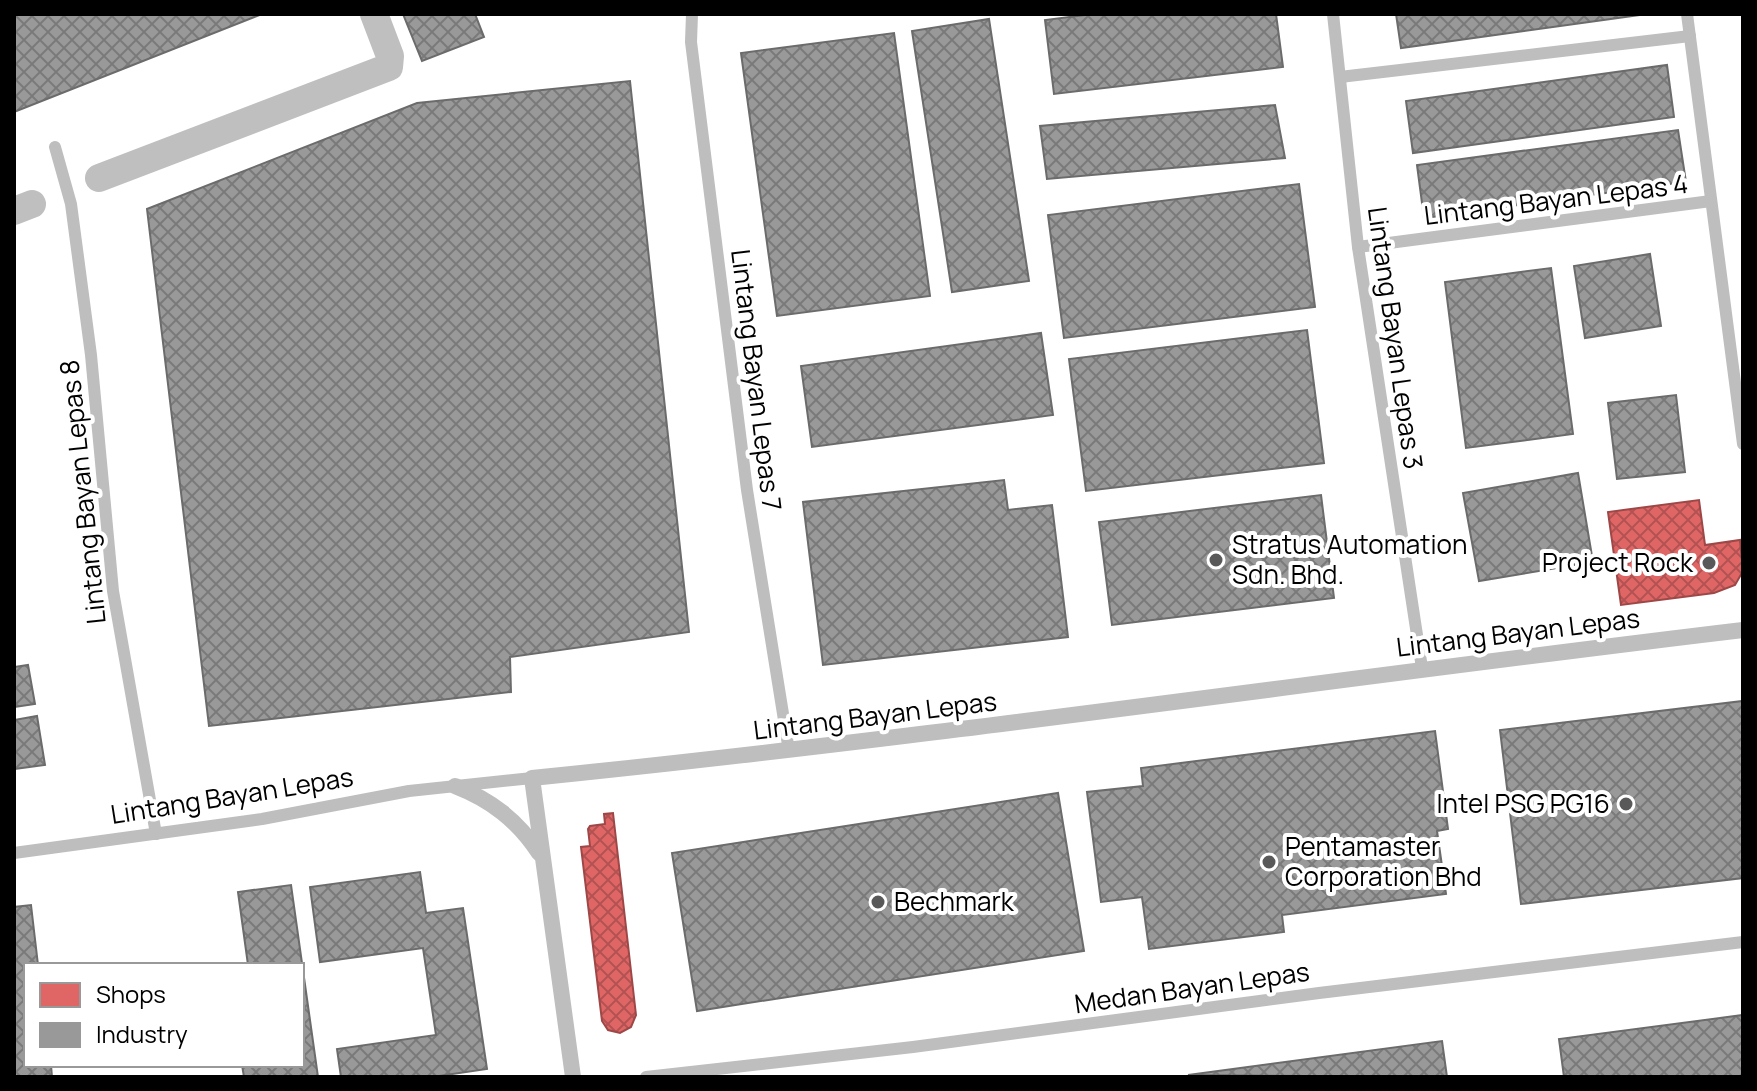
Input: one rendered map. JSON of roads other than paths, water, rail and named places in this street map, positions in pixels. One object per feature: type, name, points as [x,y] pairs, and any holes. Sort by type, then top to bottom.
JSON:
[{"type":"street","name":"Lintang Bayan Lepas 7","points":[[692,14],[691,42],[747,490],[789,751]]},
{"type":"street","name":"Lintang Bayan Lepas 3","points":[[1333,14],[1358,247],[1422,668]]},
{"type":"street","points":[[1687,14],[1743,444]]},
{"type":"street","points":[[1340,77],[1690,36]]},
{"type":"street","name":"Lintang Bayan Lepas 8","points":[[55,147],[71,204],[91,355],[113,591],[156,834]]},
{"type":"street","name":"Lintang Bayan Lepas 4","points":[[1358,247],[1711,201]]},
{"type":"street","name":"Lintang Bayan Lepas","points":[[14,853],[262,819],[409,791],[789,751],[1083,715],[1422,668],[1743,630]]},
{"type":"street","points":[[532,778],[573,1077]]},
{"type":"street","points":[[455,786],[482,797],[505,813],[526,833],[542,857]]},
{"type":"street","name":"Medan Bayan Lepas","points":[[646,1077],[899,1049],[1319,993],[1743,942]]},
{"type":"waterway","points":[[99,178],[389,67],[390,56],[374,14]]},
{"type":"waterway","points":[[14,211],[32,204]]},
{"type":"place","name":"Stratus Automation Sdn. Bhd.","points":[[1216,560]]},
{"type":"place","name":"Project Rock","points":[[1709,563]]},
{"type":"place","name":"Intel PSG PG16","points":[[1626,804]]},
{"type":"place","name":"Pentamaster Corporation Bhd","points":[[1269,862]]},
{"type":"place","name":"Bechmark","points":[[878,902]]}]
